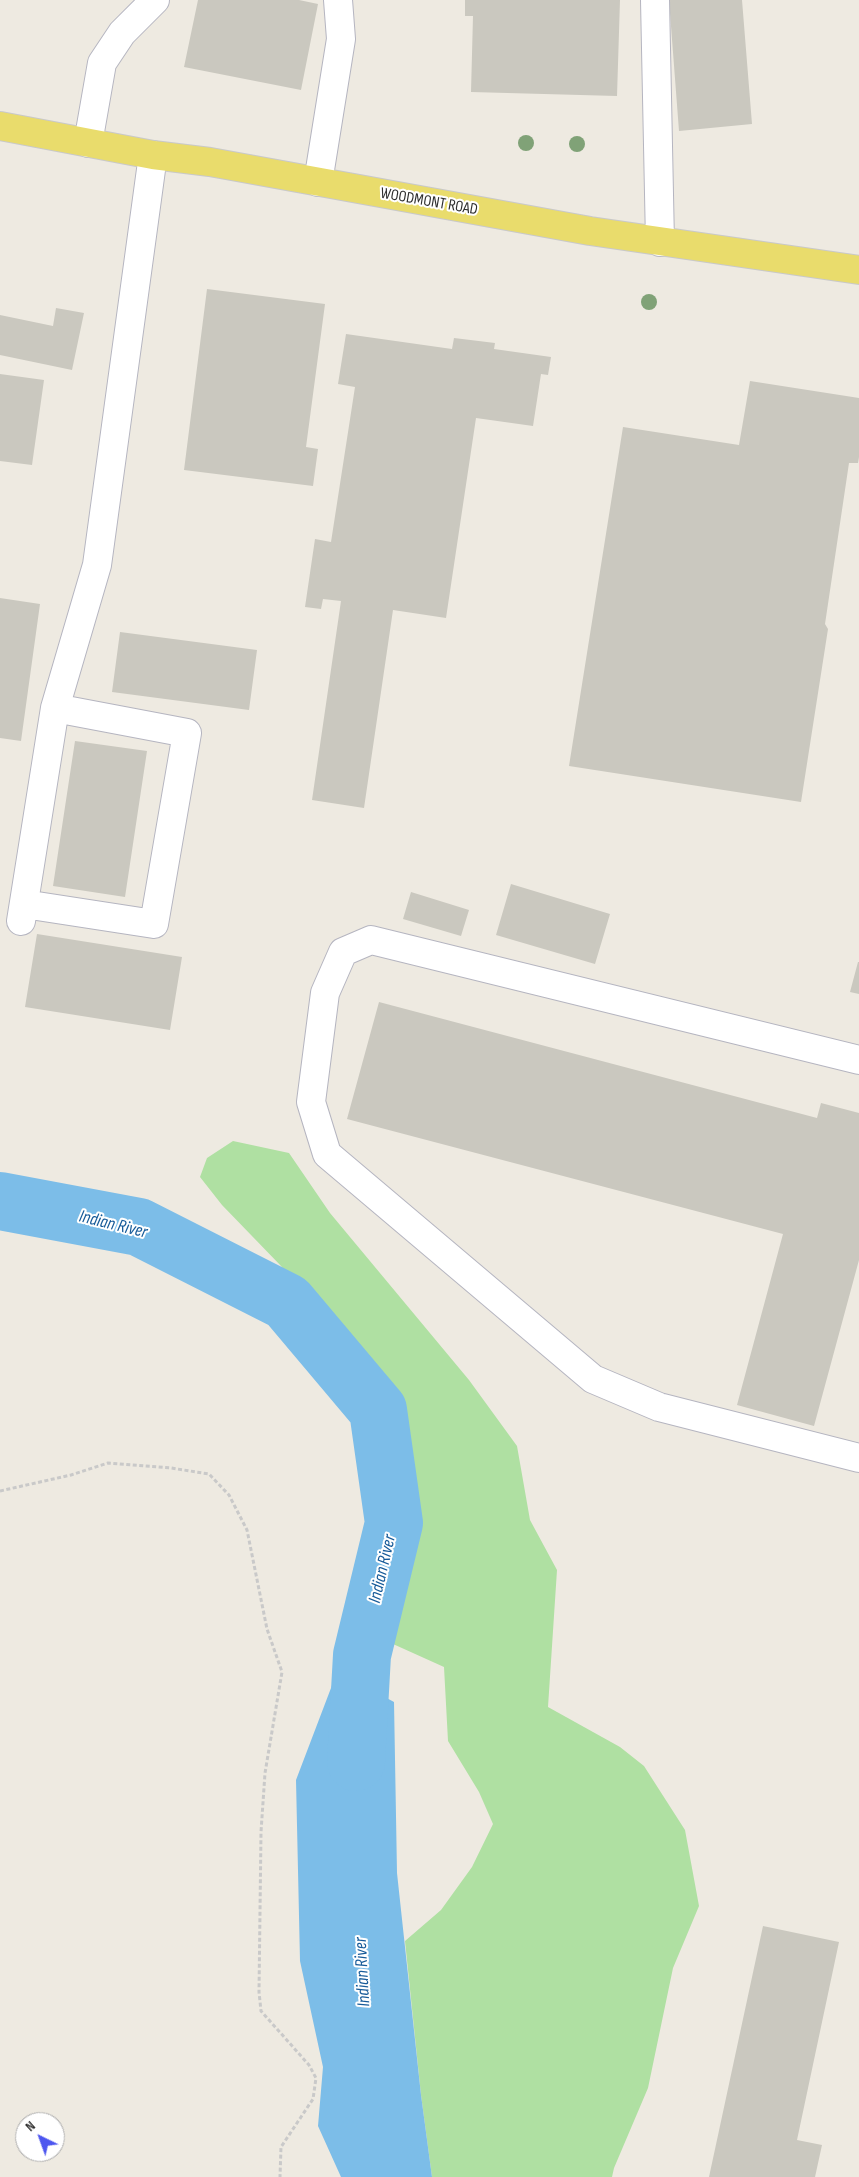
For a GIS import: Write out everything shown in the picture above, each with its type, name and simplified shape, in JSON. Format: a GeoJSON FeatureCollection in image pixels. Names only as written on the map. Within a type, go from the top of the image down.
{"type":"FeatureCollection","features":[{"type":"Feature","properties":{"kind":"main road","name":"WOODMONT ROAD"},"geometry":{"type":"LineString","coordinates":[[0,126],[153,155],[210,162],[590,231],[859,270]]}},
{"type":"Feature","properties":{"kind":"lane"},"geometry":{"type":"LineString","coordinates":[[88,143],[102,63],[122,33],[155,0]]}},
{"type":"Feature","properties":{"kind":"lane"},"geometry":{"type":"LineString","coordinates":[[318,182],[342,40],[338,0]]}},
{"type":"Feature","properties":{"kind":"lane"},"geometry":{"type":"LineString","coordinates":[[655,0],[660,242]]}},
{"type":"Feature","properties":{"kind":"lane"},"geometry":{"type":"LineString","coordinates":[[55,708],[187,734],[154,924],[23,912],[55,708],[97,565],[153,155]]}},
{"type":"Feature","properties":{"kind":"lane"},"geometry":{"type":"LineString","coordinates":[[859,1060],[371,940],[343,952],[325,993],[311,1102],[327,1154],[593,1379],[659,1407],[859,1458]]}},
{"type":"Feature","properties":{"kind":"path"},"geometry":{"type":"LineString","coordinates":[[0,1491],[71,1475],[108,1463],[209,1474],[229,1495],[247,1530],[267,1629],[282,1672],[265,1773],[261,1832],[260,2011],[309,2065],[316,2078],[313,2099],[281,2147],[280,2177]]}},
{"type":"Feature","properties":{"kind":"green space"},"geometry":{"type":"Polygon","coordinates":[[[233,1141],[289,1153],[330,1213],[469,1380],[517,1446],[530,1520],[557,1570],[548,1707],[620,1747],[644,1766],[685,1830],[699,1906],[673,1968],[648,2088],[614,2168],[612,2177],[432,2177],[421,2095],[405,1941],[441,1910],[472,1867],[493,1824],[479,1792],[448,1741],[444,1667],[393,1644],[359,1614],[367,1537],[379,1506],[394,1429],[373,1387],[281,1266],[222,1205],[200,1177],[207,1158],[233,1141]]]}},
{"type":"Feature","properties":{"kind":"water"},"geometry":{"type":"Polygon","coordinates":[[[339,1667],[359,1683],[394,1702],[397,1873],[421,2095],[432,2177],[341,2177],[318,2126],[323,2067],[300,1961],[296,1780],[339,1667]]]}},
{"type":"Feature","properties":{"kind":"building"},"geometry":{"type":"Polygon","coordinates":[[[198,0],[299,0],[318,4],[301,90],[184,67],[198,0]]]}},
{"type":"Feature","properties":{"kind":"building"},"geometry":{"type":"Polygon","coordinates":[[[465,0],[620,0],[617,96],[471,92],[473,16],[465,16],[465,0]]]}},
{"type":"Feature","properties":{"kind":"building"},"geometry":{"type":"Polygon","coordinates":[[[669,0],[742,0],[752,124],[679,131],[669,0]]]}},
{"type":"Feature","properties":{"kind":"building"},"geometry":{"type":"Polygon","coordinates":[[[207,289],[325,304],[306,447],[318,449],[313,486],[184,470],[207,289]]]}},
{"type":"Feature","properties":{"kind":"building"},"geometry":{"type":"Polygon","coordinates":[[[56,308],[84,313],[72,370],[0,355],[0,315],[53,326],[56,308]]]}},
{"type":"Feature","properties":{"kind":"building"},"geometry":{"type":"Polygon","coordinates":[[[346,334],[452,349],[454,338],[495,343],[494,349],[551,357],[548,375],[541,374],[533,426],[476,418],[446,618],[393,610],[364,808],[312,800],[341,601],[323,599],[321,609],[305,607],[315,539],[331,542],[355,387],[338,384],[346,334]]]}},
{"type":"Feature","properties":{"kind":"building"},"geometry":{"type":"Polygon","coordinates":[[[0,374],[44,380],[32,465],[0,461],[0,374]]]}},
{"type":"Feature","properties":{"kind":"building"},"geometry":{"type":"Polygon","coordinates":[[[750,381],[859,398],[859,457],[858,463],[849,463],[825,624],[828,629],[801,802],[569,766],[623,427],[739,445],[750,381]]]}},
{"type":"Feature","properties":{"kind":"building"},"geometry":{"type":"Polygon","coordinates":[[[0,598],[40,604],[21,741],[0,738],[0,598]]]}},
{"type":"Feature","properties":{"kind":"building"},"geometry":{"type":"Polygon","coordinates":[[[120,632],[257,650],[249,710],[112,692],[120,632]]]}},
{"type":"Feature","properties":{"kind":"building"},"geometry":{"type":"Polygon","coordinates":[[[75,741],[147,751],[125,897],[53,886],[75,741]]]}},
{"type":"Feature","properties":{"kind":"building"},"geometry":{"type":"Polygon","coordinates":[[[511,884],[610,914],[595,964],[496,935],[511,884]]]}},
{"type":"Feature","properties":{"kind":"building"},"geometry":{"type":"Polygon","coordinates":[[[411,892],[469,910],[461,936],[403,919],[411,892]]]}},
{"type":"Feature","properties":{"kind":"building"},"geometry":{"type":"Polygon","coordinates":[[[37,934],[182,957],[170,1030],[25,1007],[37,934]]]}},
{"type":"Feature","properties":{"kind":"building"},"geometry":{"type":"Polygon","coordinates":[[[859,962],[859,994],[850,992],[859,962]]]}},
{"type":"Feature","properties":{"kind":"building"},"geometry":{"type":"Polygon","coordinates":[[[379,1002],[817,1118],[821,1103],[859,1113],[859,1260],[814,1426],[737,1405],[783,1234],[347,1119],[379,1002]]]}},
{"type":"Feature","properties":{"kind":"building"},"geometry":{"type":"Polygon","coordinates":[[[763,1926],[839,1942],[797,2140],[822,2145],[815,2177],[709,2177],[763,1926]]]}},
{"type":"Feature","properties":{"kind":"waterway","name":"Indian River"},"geometry":{"type":"LineString","coordinates":[[0,1201],[139,1227],[287,1302],[378,1410],[394,1523],[362,1655],[356,1762]]}}]}
